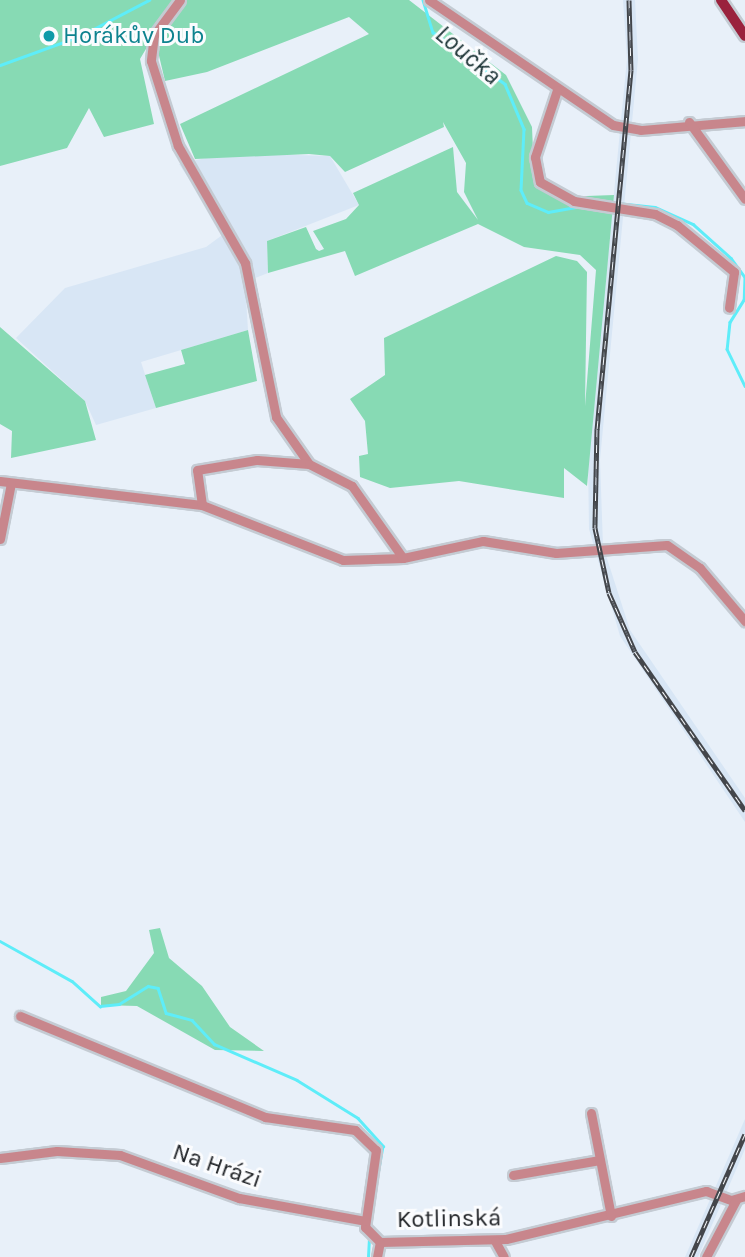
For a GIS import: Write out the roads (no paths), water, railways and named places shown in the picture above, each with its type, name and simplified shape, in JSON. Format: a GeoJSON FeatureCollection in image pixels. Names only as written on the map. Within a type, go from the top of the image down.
{"type":"FeatureCollection","features":[{"type":"Feature","properties":{"kind":"main road"},"geometry":{"type":"LineString","coordinates":[[721,0],[745,36]]}},
{"type":"Feature","properties":{"kind":"street"},"geometry":{"type":"LineString","coordinates":[[180,0],[154,35],[152,61],[178,146],[245,263],[276,417],[309,464]]}},
{"type":"Feature","properties":{"kind":"street"},"geometry":{"type":"LineString","coordinates":[[429,0],[557,90],[622,128],[689,122],[745,121]]}},
{"type":"Feature","properties":{"kind":"street"},"geometry":{"type":"LineString","coordinates":[[557,90],[535,157],[540,182],[574,201],[655,214],[677,225],[734,272],[729,309]]}},
{"type":"Feature","properties":{"kind":"street"},"geometry":{"type":"LineString","coordinates":[[689,122],[745,199]]}},
{"type":"Feature","properties":{"kind":"street"},"geometry":{"type":"LineString","coordinates":[[202,505],[197,470],[247,461],[309,464],[352,486],[403,558]]}},
{"type":"Feature","properties":{"kind":"street"},"geometry":{"type":"LineString","coordinates":[[0,481],[202,505],[344,559],[403,558],[483,541],[556,553],[667,545],[701,568],[745,621]]}},
{"type":"Feature","properties":{"kind":"street"},"geometry":{"type":"LineString","coordinates":[[0,539],[11,483]]}},
{"type":"Feature","properties":{"kind":"street","name":"Kotlinská"},"geometry":{"type":"LineString","coordinates":[[20,1016],[265,1117],[355,1130],[376,1150],[365,1221],[369,1234],[380,1242],[495,1241],[611,1216],[706,1191],[740,1198]]}},
{"type":"Feature","properties":{"kind":"street"},"geometry":{"type":"LineString","coordinates":[[591,1113],[611,1216]]}},
{"type":"Feature","properties":{"kind":"street","name":"Na Hrázi"},"geometry":{"type":"LineString","coordinates":[[0,1158],[57,1151],[120,1155],[239,1198],[365,1221]]}},
{"type":"Feature","properties":{"kind":"street"},"geometry":{"type":"LineString","coordinates":[[513,1175],[600,1160]]}},
{"type":"Feature","properties":{"kind":"street"},"geometry":{"type":"LineString","coordinates":[[706,1257],[740,1198]]}},
{"type":"Feature","properties":{"kind":"street"},"geometry":{"type":"LineString","coordinates":[[495,1241],[504,1257]]}},
{"type":"Feature","properties":{"kind":"street"},"geometry":{"type":"LineString","coordinates":[[377,1257],[380,1242]]}},
{"type":"Feature","properties":{"kind":"waterway"},"geometry":{"type":"LineString","coordinates":[[0,65],[80,36],[149,0]]}},
{"type":"Feature","properties":{"kind":"waterway","name":"Loučka"},"geometry":{"type":"LineString","coordinates":[[423,0],[433,32],[505,84],[524,129],[521,190],[527,203],[548,212],[582,206]]}},
{"type":"Feature","properties":{"kind":"waterway","name":"Loučka"},"geometry":{"type":"LineString","coordinates":[[598,201],[655,207],[693,224],[731,258],[745,277],[744,300],[730,322],[727,349],[745,386]]}},
{"type":"Feature","properties":{"kind":"waterway"},"geometry":{"type":"LineString","coordinates":[[0,941],[72,981],[100,1006],[119,1004],[148,986],[158,988],[166,1013],[192,1020],[214,1044],[297,1080],[358,1118],[383,1146],[378,1175]]}},
{"type":"Feature","properties":{"kind":"waterway"},"geometry":{"type":"LineString","coordinates":[[368,1257],[369,1236]]}},
{"type":"Feature","properties":{"kind":"railway"},"geometry":{"type":"LineString","coordinates":[[629,0],[631,70],[597,429],[595,528],[609,593],[635,652],[745,810]]}},
{"type":"Feature","properties":{"kind":"railway"},"geometry":{"type":"LineString","coordinates":[[691,1257],[745,1134]]}},
{"type":"Feature","properties":{"kind":"place","name":"Horákův Dub"},"geometry":{"type":"Point","coordinates":[49,36]}}]}
